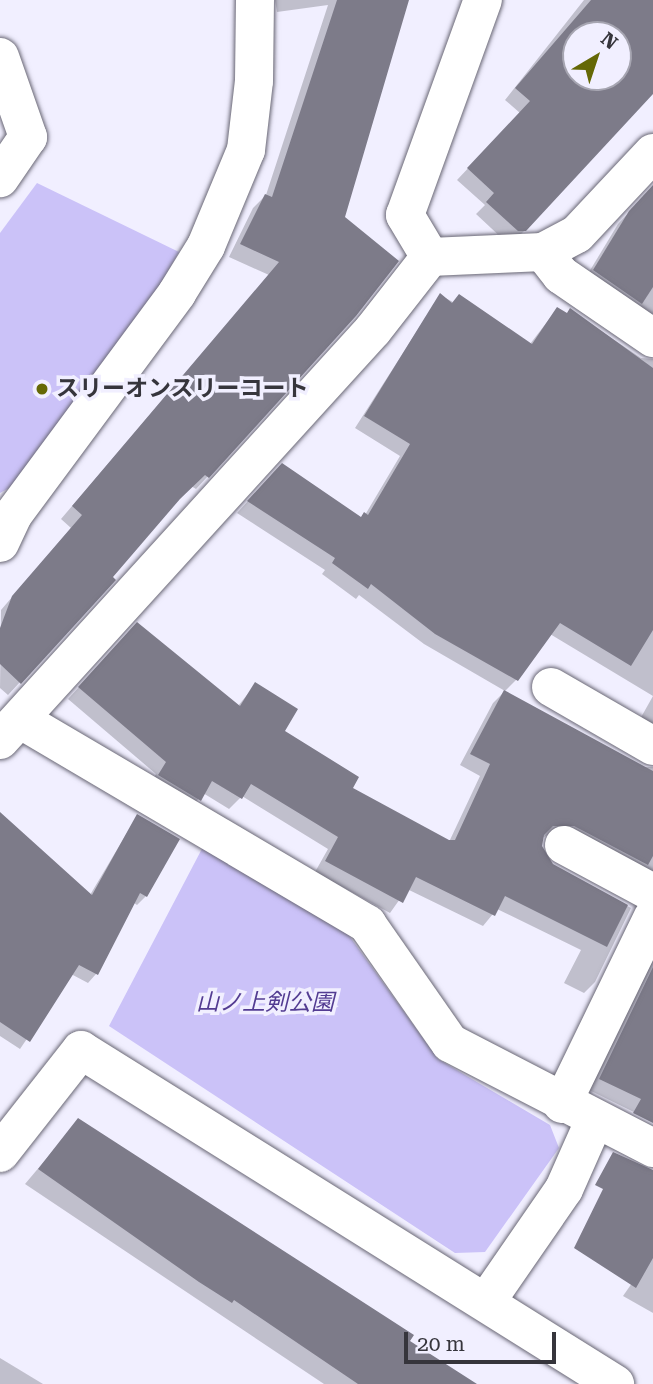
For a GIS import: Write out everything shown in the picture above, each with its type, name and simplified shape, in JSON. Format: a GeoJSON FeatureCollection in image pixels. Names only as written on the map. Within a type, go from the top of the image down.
{"type":"FeatureCollection","features":[{"type":"Feature","properties":{"kind":"street"},"geometry":{"type":"LineString","coordinates":[[0,543],[13,515],[177,293],[206,246],[246,150],[254,81],[255,0]]}},
{"type":"Feature","properties":{"kind":"street"},"geometry":{"type":"LineString","coordinates":[[430,257],[405,215],[483,0]]}},
{"type":"Feature","properties":{"kind":"street"},"geometry":{"type":"LineString","coordinates":[[0,57],[27,137],[0,178]]}},
{"type":"Feature","properties":{"kind":"street"},"geometry":{"type":"LineString","coordinates":[[653,153],[577,234],[543,252],[430,257],[373,330],[10,730],[368,924],[450,1043],[653,1148]]}},
{"type":"Feature","properties":{"kind":"street"},"geometry":{"type":"LineString","coordinates":[[543,252],[561,275],[653,338]]}},
{"type":"Feature","properties":{"kind":"street"},"geometry":{"type":"LineString","coordinates":[[551,687],[653,746]]}},
{"type":"Feature","properties":{"kind":"street"},"geometry":{"type":"LineString","coordinates":[[564,845],[653,892]]}},
{"type":"Feature","properties":{"kind":"street"},"geometry":{"type":"LineString","coordinates":[[486,1302],[564,1189],[579,1112],[653,917]]}},
{"type":"Feature","properties":{"kind":"street"},"geometry":{"type":"LineString","coordinates":[[0,1153],[81,1050],[615,1384]]}},
{"type":"Feature","properties":{"kind":"green space","name":"スリーオンスリーコート"},"geometry":{"type":"Polygon","coordinates":[[[37,183],[179,252],[157,290],[11,487],[0,493],[0,233],[37,183]]]}},
{"type":"Feature","properties":{"kind":"green space","name":"山ノ上剣公園"},"geometry":{"type":"Polygon","coordinates":[[[205,843],[345,930],[438,1059],[550,1125],[559,1148],[485,1252],[455,1253],[109,1026],[205,843]]]}},
{"type":"Feature","properties":{"kind":"building"},"geometry":{"type":"Polygon","coordinates":[[[337,0],[409,0],[345,217],[399,261],[356,316],[209,478],[205,475],[180,499],[113,577],[116,580],[21,684],[0,664],[0,628],[12,596],[82,515],[72,506],[279,262],[240,244],[265,194],[272,197],[337,0]]]}},
{"type":"Feature","properties":{"kind":"building"},"geometry":{"type":"Polygon","coordinates":[[[591,0],[653,0],[653,94],[526,231],[518,231],[486,202],[494,193],[467,168],[530,101],[515,88],[562,34],[562,91],[632,91],[632,21],[573,21],[591,0]]]}},
{"type":"Feature","properties":{"kind":"building"},"geometry":{"type":"Polygon","coordinates":[[[653,185],[653,287],[642,304],[593,270],[629,211],[653,185]]]}},
{"type":"Feature","properties":{"kind":"building"},"geometry":{"type":"Polygon","coordinates":[[[440,293],[452,303],[459,294],[532,344],[557,307],[567,313],[570,308],[653,368],[653,630],[631,666],[560,623],[518,681],[435,634],[371,584],[368,589],[332,563],[335,558],[247,501],[282,463],[361,517],[364,512],[368,515],[410,444],[364,416],[440,293]]]}},
{"type":"Feature","properties":{"kind":"building"},"geometry":{"type":"Polygon","coordinates":[[[137,622],[240,706],[255,682],[298,709],[285,731],[359,777],[353,788],[449,840],[455,840],[490,764],[470,754],[504,690],[653,771],[653,856],[648,865],[574,826],[553,826],[544,835],[542,846],[553,864],[628,905],[607,947],[505,896],[495,916],[416,877],[403,903],[325,861],[338,837],[251,784],[242,799],[212,781],[201,801],[158,775],[166,762],[78,687],[137,622]]]}},
{"type":"Feature","properties":{"kind":"building"},"geometry":{"type":"Polygon","coordinates":[[[0,812],[92,895],[137,814],[180,839],[147,897],[140,893],[98,975],[79,965],[30,1042],[0,1022],[0,812]]]}},
{"type":"Feature","properties":{"kind":"building"},"geometry":{"type":"Polygon","coordinates":[[[653,967],[653,1123],[633,1113],[641,1099],[599,1079],[653,967]]]}},
{"type":"Feature","properties":{"kind":"building"},"geometry":{"type":"Polygon","coordinates":[[[78,1118],[414,1335],[410,1341],[477,1384],[358,1384],[234,1300],[232,1303],[199,1282],[38,1169],[78,1118]]]}},
{"type":"Feature","properties":{"kind":"building"},"geometry":{"type":"Polygon","coordinates":[[[613,1152],[653,1170],[653,1258],[636,1288],[574,1248],[603,1189],[595,1185],[613,1152]]]}},
{"type":"Feature","properties":{"kind":"place","name":"スリーオンスリーコート"},"geometry":{"type":"Point","coordinates":[42,389]}}]}
